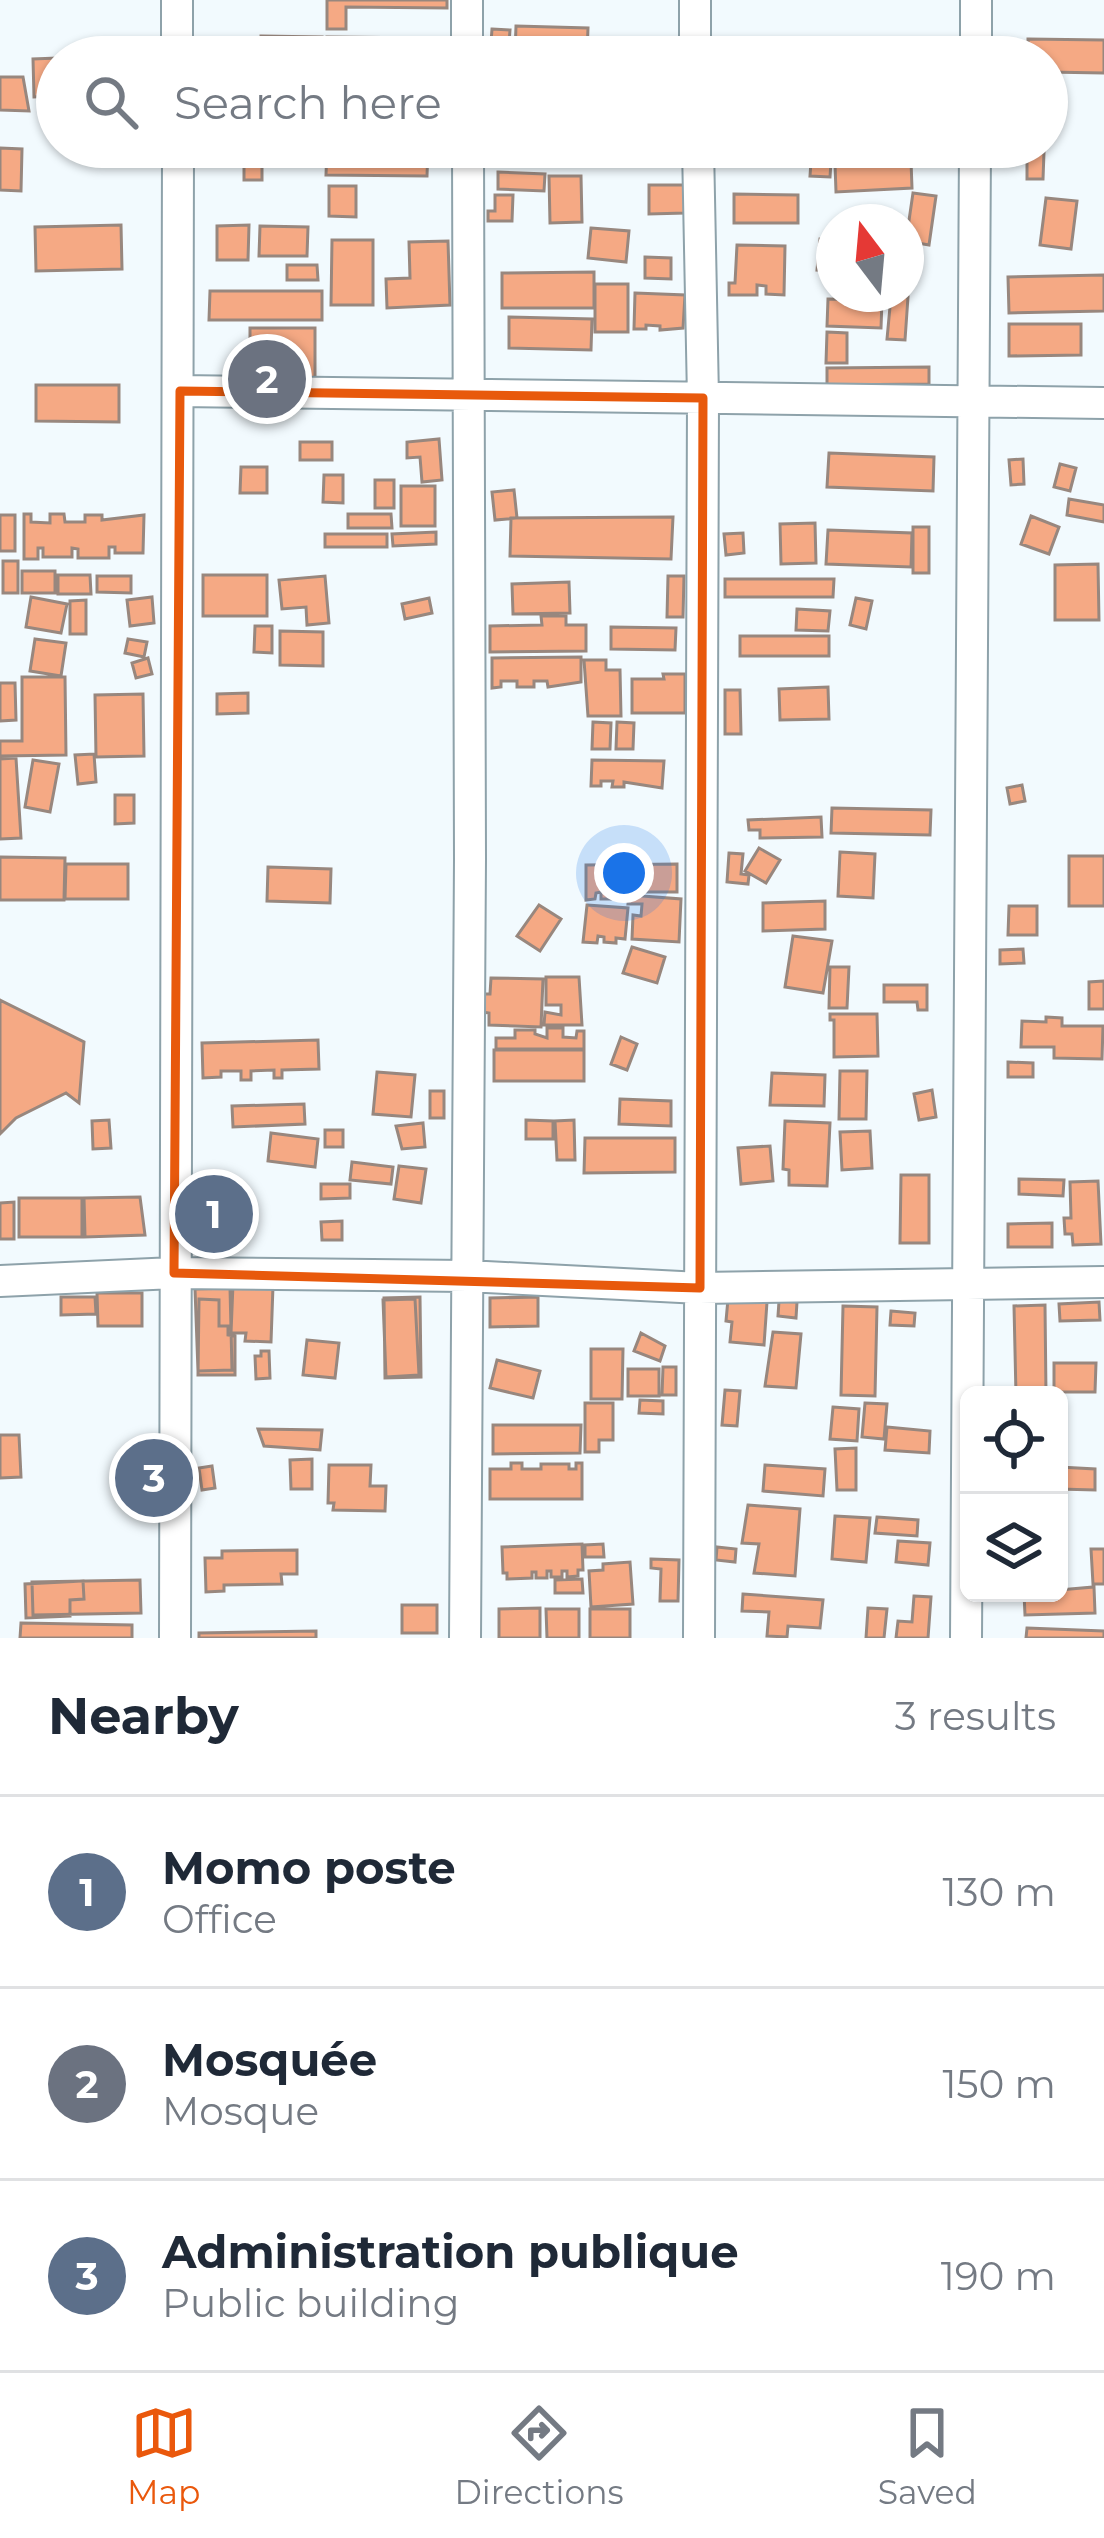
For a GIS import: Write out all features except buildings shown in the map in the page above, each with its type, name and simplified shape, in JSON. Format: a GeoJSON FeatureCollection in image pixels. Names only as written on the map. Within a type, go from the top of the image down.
{"type":"FeatureCollection","features":[{"type":"Feature","properties":{"kind":"street"},"geometry":{"type":"LineString","coordinates":[[177,0],[177,36]]}},
{"type":"Feature","properties":{"kind":"street"},"geometry":{"type":"LineString","coordinates":[[467,0],[467,36]]}},
{"type":"Feature","properties":{"kind":"street"},"geometry":{"type":"LineString","coordinates":[[695,0],[695,36]]}},
{"type":"Feature","properties":{"kind":"street"},"geometry":{"type":"LineString","coordinates":[[976,0],[976,36]]}},
{"type":"Feature","properties":{"kind":"street"},"geometry":{"type":"LineString","coordinates":[[175,1638],[178,168]]}},
{"type":"Feature","properties":{"kind":"street"},"geometry":{"type":"LineString","coordinates":[[465,1638],[468,168]]}},
{"type":"Feature","properties":{"kind":"street"},"geometry":{"type":"LineString","coordinates":[[698,168],[703,398],[699,1638]]}},
{"type":"Feature","properties":{"kind":"street"},"geometry":{"type":"LineString","coordinates":[[966,1638],[975,168]]}},
{"type":"Feature","properties":{"kind":"street"},"geometry":{"type":"LineString","coordinates":[[180,391],[1104,403]]}},
{"type":"Feature","properties":{"kind":"street"},"geometry":{"type":"LineString","coordinates":[[0,1281],[174,1274],[467,1276],[700,1288],[1104,1282]]}},
{"type":"Feature","properties":{"kind":"highlighted area"},"geometry":{"type":"Polygon","coordinates":[[[180,391],[703,398],[700,1288],[174,1273],[180,391]]]}},
{"type":"Feature","properties":{"kind":"place","name":"Mosquée"},"geometry":{"type":"Point","coordinates":[267,379]}},
{"type":"Feature","properties":{"kind":"place","name":"Momo poste"},"geometry":{"type":"Point","coordinates":[214,1214]}},
{"type":"Feature","properties":{"kind":"place","name":"Administration publique"},"geometry":{"type":"Point","coordinates":[154,1478]}}]}
